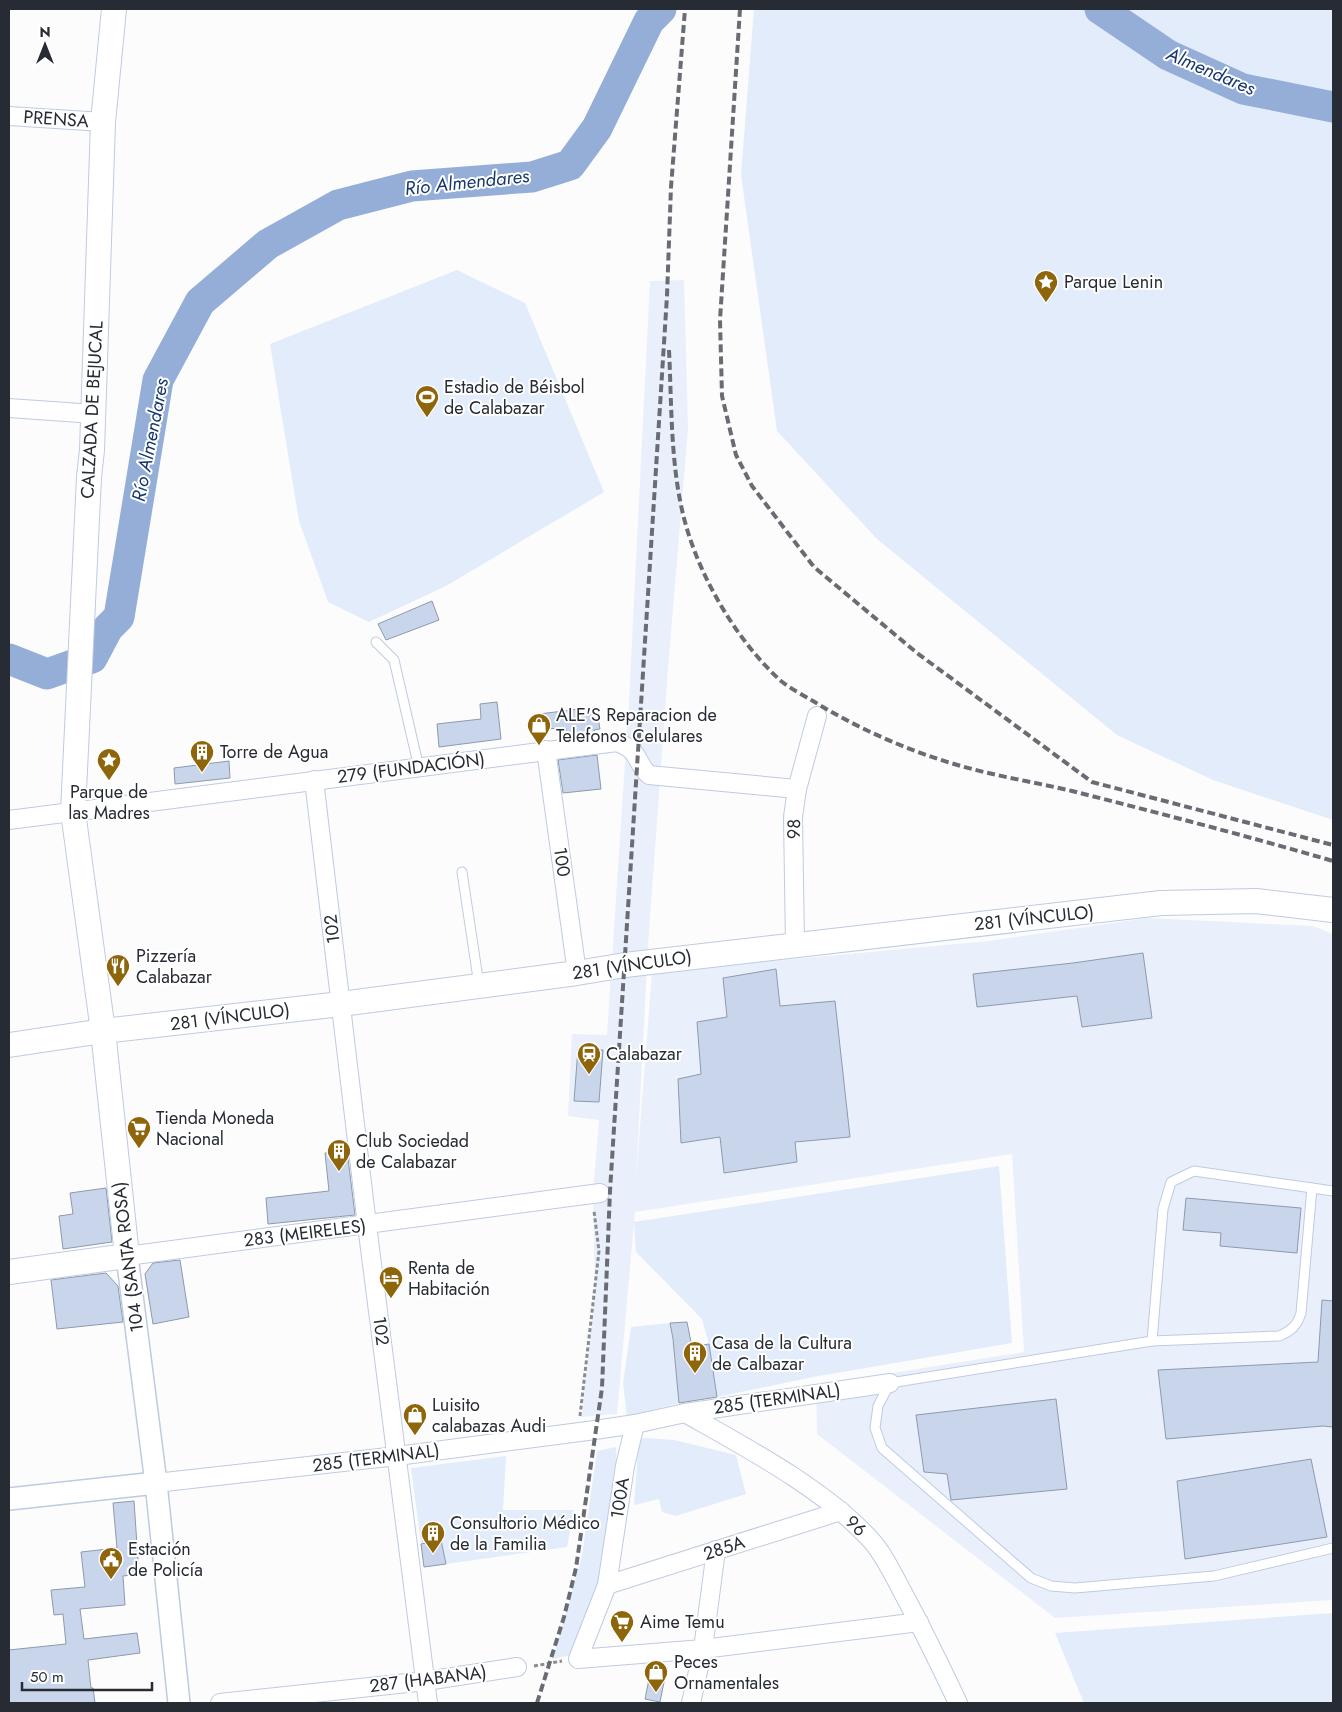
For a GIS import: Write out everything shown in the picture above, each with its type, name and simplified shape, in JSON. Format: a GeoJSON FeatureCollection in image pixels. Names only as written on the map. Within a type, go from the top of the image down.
{"type":"FeatureCollection","features":[{"type":"Feature","properties":{"kind":"main road","name":"CALZADA DE BEJUCAL"},"geometry":{"type":"LineString","coordinates":[[73,812],[94,414],[103,122],[114,9]]}},
{"type":"Feature","properties":{"kind":"main road","name":"104 (SANTA ROSA)"},"geometry":{"type":"LineString","coordinates":[[73,812],[103,1032],[127,1256]]}},
{"type":"Feature","properties":{"kind":"main road","name":"281 (VÍNCULO)"},"geometry":{"type":"LineString","coordinates":[[9,1045],[341,1004],[577,973],[624,965],[1161,903],[1256,901],[1333,910]]}},
{"type":"Feature","properties":{"kind":"main road","name":"283 (MEIRELES)"},"geometry":{"type":"LineString","coordinates":[[9,1272],[127,1256]]}},
{"type":"Feature","properties":{"kind":"street","name":"PRENSA"},"geometry":{"type":"LineString","coordinates":[[9,116],[103,122]]}},
{"type":"Feature","properties":{"kind":"street"},"geometry":{"type":"LineString","coordinates":[[9,408],[94,414]]}},
{"type":"Feature","properties":{"kind":"street","name":"98"},"geometry":{"type":"LineString","coordinates":[[795,945],[793,817],[797,789],[817,716]]}},
{"type":"Feature","properties":{"kind":"street","name":"279 (FUNDACIÓN)"},"geometry":{"type":"LineString","coordinates":[[9,820],[617,742],[631,749],[637,756],[644,771],[649,775],[797,789]]}},
{"type":"Feature","properties":{"kind":"street","name":"100"},"geometry":{"type":"LineString","coordinates":[[546,750],[577,973]]}},
{"type":"Feature","properties":{"kind":"street","name":"102"},"geometry":{"type":"LineString","coordinates":[[314,780],[367,1225],[428,1703]]}},
{"type":"Feature","properties":{"kind":"street","name":"283 (MEIRELES)"},"geometry":{"type":"LineString","coordinates":[[127,1256],[596,1193]]}},
{"type":"Feature","properties":{"kind":"street","name":"104 (SANTA ROSA)"},"geometry":{"type":"LineString","coordinates":[[127,1256],[156,1483],[179,1703]]}},
{"type":"Feature","properties":{"kind":"street","name":"285 (TERMINAL)"},"geometry":{"type":"LineString","coordinates":[[9,1499],[397,1456],[635,1424],[685,1413],[890,1383]]}},
{"type":"Feature","properties":{"kind":"street","name":"96"},"geometry":{"type":"LineString","coordinates":[[685,1413],[744,1446],[793,1477],[841,1511],[871,1540],[894,1576],[919,1622],[958,1703]]}},
{"type":"Feature","properties":{"kind":"street","name":"100A"},"geometry":{"type":"LineString","coordinates":[[578,1659],[607,1585],[625,1466],[635,1424]]}},
{"type":"Feature","properties":{"kind":"street","name":"285A"},"geometry":{"type":"LineString","coordinates":[[607,1585],[841,1511]]}},
{"type":"Feature","properties":{"kind":"street"},"geometry":{"type":"LineString","coordinates":[[691,1703],[703,1649],[716,1550]]}},
{"type":"Feature","properties":{"kind":"street"},"geometry":{"type":"LineString","coordinates":[[578,1659],[703,1649],[919,1622]]}},
{"type":"Feature","properties":{"kind":"street","name":"287 (HABANA)"},"geometry":{"type":"LineString","coordinates":[[220,1703],[426,1681],[517,1667]]}},
{"type":"Feature","properties":{"kind":"lane"},"geometry":{"type":"LineString","coordinates":[[376,642],[394,660],[419,768]]}},
{"type":"Feature","properties":{"kind":"lane"},"geometry":{"type":"LineString","coordinates":[[462,872],[479,985]]}},
{"type":"Feature","properties":{"kind":"lane"},"geometry":{"type":"LineString","coordinates":[[1152,1341],[1164,1209],[1171,1182],[1194,1171],[1333,1191]]}},
{"type":"Feature","properties":{"kind":"lane"},"geometry":{"type":"LineString","coordinates":[[1312,1188],[1301,1312],[1298,1323],[1290,1331],[1279,1336],[1152,1341],[890,1383],[878,1406],[874,1428],[882,1448],[1031,1578],[1051,1586],[1075,1588],[1214,1576],[1333,1548]]}},
{"type":"Feature","properties":{"kind":"path"},"geometry":{"type":"LineString","coordinates":[[579,1432],[599,1251],[596,1193]]}},
{"type":"Feature","properties":{"kind":"path"},"geometry":{"type":"LineString","coordinates":[[517,1667],[578,1659]]}},
{"type":"Feature","properties":{"kind":"shaded area","name":"Parque Lenin"},"geometry":{"type":"Polygon","coordinates":[[[754,9],[1333,9],[1333,820],[1213,780],[1117,735],[877,539],[777,431],[741,175],[754,9]]]}},
{"type":"Feature","properties":{"kind":"shaded area","name":"Estadio de Béisbol de Calabazar"},"geometry":{"type":"Polygon","coordinates":[[[457,270],[525,303],[604,492],[446,586],[369,622],[328,602],[299,521],[270,344],[457,270]]]}},
{"type":"Feature","properties":{"kind":"shaded area"},"geometry":{"type":"Polygon","coordinates":[[[684,280],[688,429],[648,946],[636,1178],[652,972],[989,941],[1147,918],[1313,926],[1333,934],[1333,1600],[1055,1618],[817,1434],[816,1385],[1024,1352],[1012,1154],[635,1212],[617,1414],[582,1417],[595,1294],[593,1193],[599,1120],[568,1116],[572,1034],[607,1035],[629,701],[650,281],[684,280]]]}},
{"type":"Feature","properties":{"kind":"shaded area"},"geometry":{"type":"Polygon","coordinates":[[[999,1166],[1012,1343],[813,1377],[717,1397],[709,1344],[702,1319],[636,1252],[634,1222],[999,1166]]]}},
{"type":"Feature","properties":{"kind":"shaded area"},"geometry":{"type":"Polygon","coordinates":[[[670,1323],[679,1403],[627,1417],[623,1383],[631,1327],[670,1323]]]}},
{"type":"Feature","properties":{"kind":"shaded area"},"geometry":{"type":"Polygon","coordinates":[[[636,1439],[674,1440],[736,1455],[746,1494],[676,1516],[662,1512],[659,1499],[634,1505],[637,1466],[636,1439]]]}},
{"type":"Feature","properties":{"kind":"shaded area"},"geometry":{"type":"Polygon","coordinates":[[[616,1447],[617,1477],[613,1510],[597,1587],[571,1655],[553,1659],[582,1556],[597,1451],[616,1447]]]}},
{"type":"Feature","properties":{"kind":"shaded area"},"geometry":{"type":"Polygon","coordinates":[[[506,1456],[503,1510],[574,1510],[567,1547],[446,1564],[441,1540],[421,1544],[411,1468],[506,1456]]]}},
{"type":"Feature","properties":{"kind":"shaded area"},"geometry":{"type":"Polygon","coordinates":[[[1333,1613],[1333,1703],[1084,1703],[1055,1633],[1333,1613]]]}},
{"type":"Feature","properties":{"kind":"building"},"geometry":{"type":"Polygon","coordinates":[[[432,601],[439,620],[386,640],[378,624],[432,601]]]}},
{"type":"Feature","properties":{"kind":"building"},"geometry":{"type":"Polygon","coordinates":[[[497,702],[501,739],[439,747],[437,724],[481,719],[480,704],[497,702]]]}},
{"type":"Feature","properties":{"kind":"building"},"geometry":{"type":"Polygon","coordinates":[[[596,707],[600,729],[594,730],[595,734],[567,738],[566,728],[539,729],[539,714],[596,707]]]}},
{"type":"Feature","properties":{"kind":"building"},"geometry":{"type":"Polygon","coordinates":[[[597,755],[601,789],[563,793],[558,760],[597,755]]]}},
{"type":"Feature","properties":{"kind":"building","name":"Torre de Agua"},"geometry":{"type":"Polygon","coordinates":[[[229,761],[230,778],[175,784],[174,768],[229,761]]]}},
{"type":"Feature","properties":{"kind":"building"},"geometry":{"type":"Polygon","coordinates":[[[1143,953],[1152,1018],[1082,1027],[1077,996],[977,1007],[973,974],[1143,953]]]}},
{"type":"Feature","properties":{"kind":"building"},"geometry":{"type":"Polygon","coordinates":[[[776,969],[780,1006],[835,1001],[850,1137],[795,1142],[797,1162],[724,1173],[720,1137],[681,1143],[678,1079],[701,1074],[697,1022],[727,1017],[723,978],[776,969]]]}},
{"type":"Feature","properties":{"kind":"building","name":"Calabazar"},"geometry":{"type":"Polygon","coordinates":[[[578,1049],[603,1050],[599,1102],[574,1101],[578,1049]]]}},
{"type":"Feature","properties":{"kind":"building","name":"Club Sociedad de Calabazar"},"geometry":{"type":"Polygon","coordinates":[[[347,1150],[355,1215],[268,1224],[266,1198],[329,1191],[325,1153],[347,1150]]]}},
{"type":"Feature","properties":{"kind":"building"},"geometry":{"type":"Polygon","coordinates":[[[106,1188],[112,1242],[63,1249],[59,1216],[73,1214],[70,1193],[106,1188]]]}},
{"type":"Feature","properties":{"kind":"building"},"geometry":{"type":"Polygon","coordinates":[[[1186,1198],[1301,1208],[1297,1253],[1220,1246],[1221,1233],[1183,1230],[1186,1198]]]}},
{"type":"Feature","properties":{"kind":"building"},"geometry":{"type":"Polygon","coordinates":[[[180,1260],[189,1317],[153,1324],[145,1274],[153,1263],[180,1260]]]}},
{"type":"Feature","properties":{"kind":"building"},"geometry":{"type":"Polygon","coordinates":[[[106,1273],[118,1286],[123,1322],[57,1329],[51,1280],[106,1273]]]}},
{"type":"Feature","properties":{"kind":"building"},"geometry":{"type":"Polygon","coordinates":[[[1322,1300],[1333,1301],[1333,1427],[1323,1426],[1166,1439],[1158,1370],[1318,1362],[1322,1300]]]}},
{"type":"Feature","properties":{"kind":"building","name":"Casa de la Cultura de Calbazar"},"geometry":{"type":"Polygon","coordinates":[[[687,1322],[692,1347],[709,1344],[717,1397],[679,1403],[670,1323],[687,1322]]]}},
{"type":"Feature","properties":{"kind":"building"},"geometry":{"type":"Polygon","coordinates":[[[1056,1399],[1067,1489],[951,1500],[947,1474],[924,1472],[916,1415],[1056,1399]]]}},
{"type":"Feature","properties":{"kind":"building"},"geometry":{"type":"Polygon","coordinates":[[[1311,1459],[1327,1537],[1185,1559],[1177,1481],[1311,1459]]]}},
{"type":"Feature","properties":{"kind":"building"},"geometry":{"type":"Polygon","coordinates":[[[134,1501],[139,1574],[123,1576],[125,1605],[80,1609],[84,1639],[137,1633],[140,1653],[88,1660],[91,1688],[93,1688],[95,1703],[9,1703],[9,1650],[66,1644],[63,1614],[54,1615],[51,1590],[85,1587],[81,1552],[117,1548],[113,1503],[134,1501]]]}},
{"type":"Feature","properties":{"kind":"building","name":"Consultorio Médico de la Familia"},"geometry":{"type":"Polygon","coordinates":[[[441,1540],[446,1564],[424,1567],[421,1544],[441,1540]]]}},
{"type":"Feature","properties":{"kind":"building"},"geometry":{"type":"Polygon","coordinates":[[[652,1664],[667,1667],[660,1702],[645,1699],[652,1664]]]}},
{"type":"Feature","properties":{"kind":"waterway","name":"Río Almendares"},"geometry":{"type":"LineString","coordinates":[[9,659],[47,674],[92,658],[108,628],[119,617],[158,380],[200,302],[268,244],[338,205],[412,186],[532,177],[570,165],[597,128],[649,21],[661,9]]}},
{"type":"Feature","properties":{"kind":"waterway","name":"Almendares"},"geometry":{"type":"LineString","coordinates":[[1100,9],[1168,55],[1243,89],[1333,107]]}},
{"type":"Feature","properties":{"kind":"railway"},"geometry":{"type":"LineString","coordinates":[[537,1703],[564,1617],[576,1568],[602,1388],[610,1191],[667,296],[671,187],[685,9]]}},
{"type":"Feature","properties":{"kind":"railway"},"geometry":{"type":"LineString","coordinates":[[740,9],[720,320],[722,396],[736,455],[752,486],[814,567],[917,653],[1092,782],[1333,845]]}},
{"type":"Feature","properties":{"kind":"railway"},"geometry":{"type":"LineString","coordinates":[[669,350],[677,485],[687,529],[703,570],[724,611],[751,649],[781,681],[853,724],[918,752],[984,772],[1072,791],[1333,861]]}},
{"type":"Feature","properties":{"kind":"place","name":"Parque Lenin"},"geometry":{"type":"Point","coordinates":[1046,303]}},
{"type":"Feature","properties":{"kind":"place","name":"Estadio de Béisbol de Calabazar"},"geometry":{"type":"Point","coordinates":[427,418]}},
{"type":"Feature","properties":{"kind":"place","name":"ALE'S Reparacion de Telefonos Celulares"},"geometry":{"type":"Point","coordinates":[539,746]}},
{"type":"Feature","properties":{"kind":"place","name":"Torre de Agua"},"geometry":{"type":"Point","coordinates":[202,773]}},
{"type":"Feature","properties":{"kind":"place","name":"Parque de las Madres"},"geometry":{"type":"Point","coordinates":[109,781]}},
{"type":"Feature","properties":{"kind":"place","name":"Pizzería Calabazar"},"geometry":{"type":"Point","coordinates":[118,987]}},
{"type":"Feature","properties":{"kind":"place","name":"Calabazar"},"geometry":{"type":"Point","coordinates":[589,1075]}},
{"type":"Feature","properties":{"kind":"place","name":"Tienda Moneda Nacional"},"geometry":{"type":"Point","coordinates":[139,1149]}},
{"type":"Feature","properties":{"kind":"place","name":"Club Sociedad de Calabazar"},"geometry":{"type":"Point","coordinates":[339,1172]}},
{"type":"Feature","properties":{"kind":"place","name":"Renta de Habitación"},"geometry":{"type":"Point","coordinates":[391,1299]}},
{"type":"Feature","properties":{"kind":"place","name":"Casa de la Cultura de Calbazar"},"geometry":{"type":"Point","coordinates":[695,1374]}},
{"type":"Feature","properties":{"kind":"place","name":"Luisito calabazas Audi"},"geometry":{"type":"Point","coordinates":[415,1436]}},
{"type":"Feature","properties":{"kind":"place","name":"Consultorio Médico de la Familia"},"geometry":{"type":"Point","coordinates":[433,1554]}},
{"type":"Feature","properties":{"kind":"place","name":"Estación de Policía"},"geometry":{"type":"Point","coordinates":[111,1580]}},
{"type":"Feature","properties":{"kind":"place","name":"Aime Temu"},"geometry":{"type":"Point","coordinates":[622,1643]}},
{"type":"Feature","properties":{"kind":"place","name":"Peces Ornamentales"},"geometry":{"type":"Point","coordinates":[656,1693]}}]}
